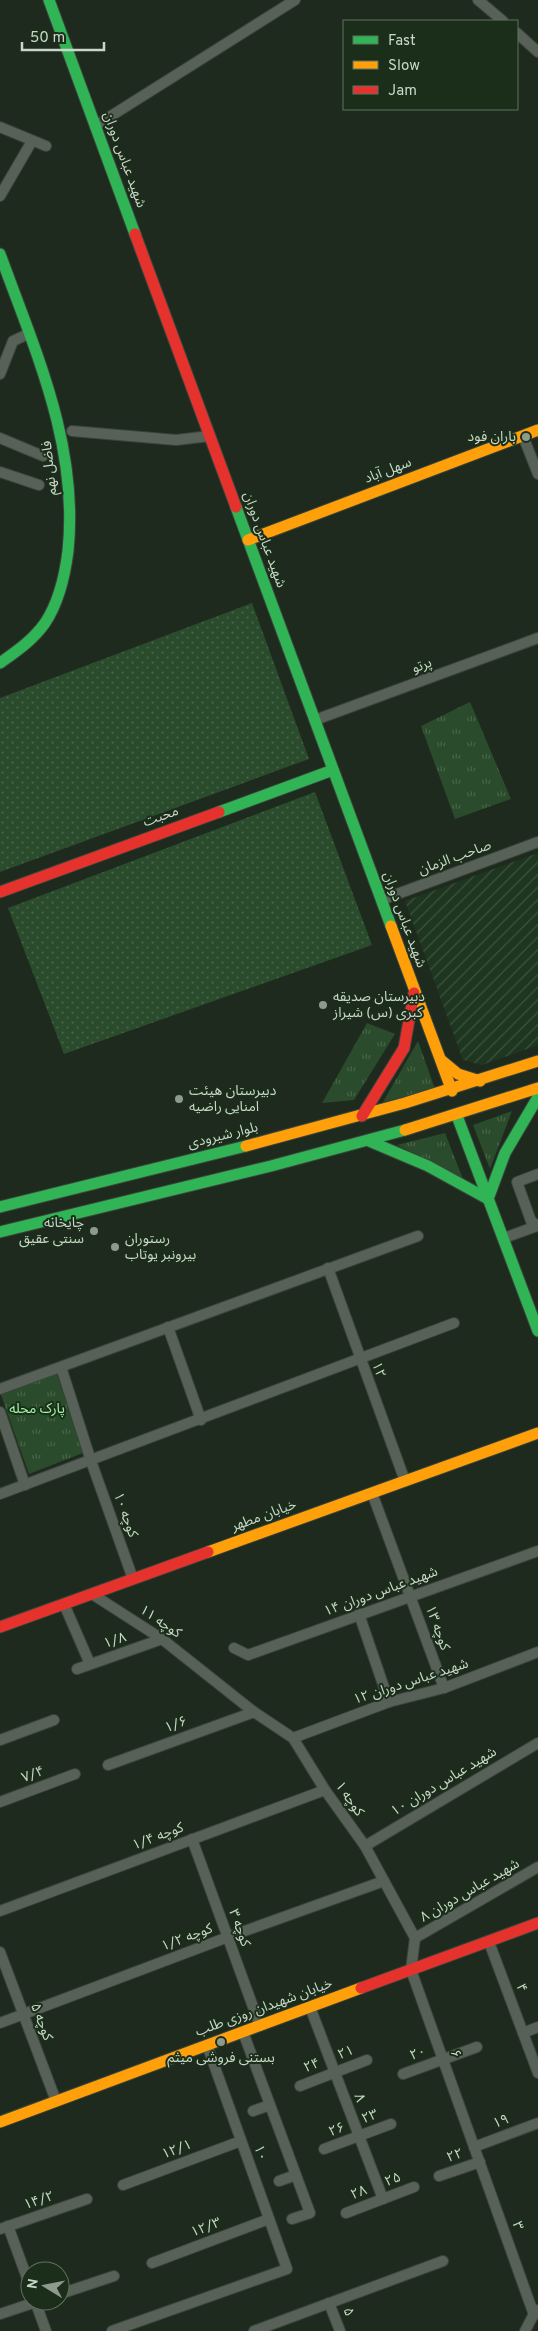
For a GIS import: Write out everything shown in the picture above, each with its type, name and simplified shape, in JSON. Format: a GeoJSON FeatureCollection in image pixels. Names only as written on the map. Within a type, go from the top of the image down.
{"type":"FeatureCollection","features":[{"type":"Feature","properties":{"kind":"main road","name":"شهید عباس دوران"},"geometry":{"type":"LineString","coordinates":[[49,0],[452,1091]]}},
{"type":"Feature","properties":{"kind":"main road","name":"فاضل نهم"},"geometry":{"type":"LineString","coordinates":[[0,254],[4,276],[28,334],[52,401],[62,437],[68,484],[69,537],[62,585],[50,617],[31,641],[0,663]]}},
{"type":"Feature","properties":{"kind":"main road","name":"سهل آباد"},"geometry":{"type":"LineString","coordinates":[[248,540],[538,430]]}},
{"type":"Feature","properties":{"kind":"main road","name":"محبت"},"geometry":{"type":"LineString","coordinates":[[0,892],[333,770]]}},
{"type":"Feature","properties":{"kind":"main road"},"geometry":{"type":"LineString","coordinates":[[362,1116],[386,1080],[404,1048],[414,992]]}},
{"type":"Feature","properties":{"kind":"main road"},"geometry":{"type":"LineString","coordinates":[[440,1059],[458,1074],[480,1081]]}},
{"type":"Feature","properties":{"kind":"main road","name":"بلوار شیرودی"},"geometry":{"type":"LineString","coordinates":[[0,1207],[362,1116],[452,1091],[538,1061]]}},
{"type":"Feature","properties":{"kind":"main road"},"geometry":{"type":"LineString","coordinates":[[0,1232],[369,1141],[458,1116],[538,1088]]}},
{"type":"Feature","properties":{"kind":"main road"},"geometry":{"type":"LineString","coordinates":[[488,1200],[505,1153],[538,1097]]}},
{"type":"Feature","properties":{"kind":"main road"},"geometry":{"type":"LineString","coordinates":[[458,1116],[538,1331]]}},
{"type":"Feature","properties":{"kind":"main road"},"geometry":{"type":"LineString","coordinates":[[369,1141],[428,1166],[488,1200]]}},
{"type":"Feature","properties":{"kind":"main road"},"geometry":{"type":"LineString","coordinates":[[88,1185],[87,1198],[94,1208]]}},
{"type":"Feature","properties":{"kind":"main road"},"geometry":{"type":"LineString","coordinates":[[67,1190],[75,1200],[74,1213]]}},
{"type":"Feature","properties":{"kind":"main road","name":"خیابان مطهر"},"geometry":{"type":"LineString","coordinates":[[0,1627],[538,1433]]}},
{"type":"Feature","properties":{"kind":"main road","name":"خیابان شهیدان روزی طلب"},"geometry":{"type":"LineString","coordinates":[[0,2122],[538,1923]]}},
{"type":"Feature","properties":{"kind":"street"},"geometry":{"type":"LineString","coordinates":[[95,126],[295,0]]}},
{"type":"Feature","properties":{"kind":"street"},"geometry":{"type":"LineString","coordinates":[[478,0],[502,20]]}},
{"type":"Feature","properties":{"kind":"street"},"geometry":{"type":"LineString","coordinates":[[518,34],[538,52]]}},
{"type":"Feature","properties":{"kind":"street"},"geometry":{"type":"LineString","coordinates":[[0,127],[46,146]]}},
{"type":"Feature","properties":{"kind":"street"},"geometry":{"type":"LineString","coordinates":[[0,196],[32,141]]}},
{"type":"Feature","properties":{"kind":"street"},"geometry":{"type":"LineString","coordinates":[[0,374],[3,359],[13,341],[28,334]]}},
{"type":"Feature","properties":{"kind":"street"},"geometry":{"type":"LineString","coordinates":[[72,431],[176,440],[210,436]]}},
{"type":"Feature","properties":{"kind":"street"},"geometry":{"type":"LineString","coordinates":[[522,436],[538,474]]}},
{"type":"Feature","properties":{"kind":"street"},"geometry":{"type":"LineString","coordinates":[[0,438],[44,456]]}},
{"type":"Feature","properties":{"kind":"street"},"geometry":{"type":"LineString","coordinates":[[0,472],[39,486]]}},
{"type":"Feature","properties":{"kind":"street","name":"پرتو"},"geometry":{"type":"LineString","coordinates":[[315,720],[538,638]]}},
{"type":"Feature","properties":{"kind":"street","name":"صاحب الزمان"},"geometry":{"type":"LineString","coordinates":[[381,900],[538,842]]}},
{"type":"Feature","properties":{"kind":"street"},"geometry":{"type":"LineString","coordinates":[[538,1174],[516,1182],[531,1222],[538,1226]]}},
{"type":"Feature","properties":{"kind":"street"},"geometry":{"type":"LineString","coordinates":[[504,1238],[538,1226]]}},
{"type":"Feature","properties":{"kind":"street"},"geometry":{"type":"LineString","coordinates":[[0,1389],[418,1236]]}},
{"type":"Feature","properties":{"kind":"street","name":"۱۲"},"geometry":{"type":"LineString","coordinates":[[328,1268],[405,1481]]}},
{"type":"Feature","properties":{"kind":"street"},"geometry":{"type":"LineString","coordinates":[[0,1494],[201,1420],[359,1357],[454,1324]]}},
{"type":"Feature","properties":{"kind":"street"},"geometry":{"type":"LineString","coordinates":[[168,1327],[201,1420]]}},
{"type":"Feature","properties":{"kind":"street","name":"کوچه ۱۰"},"geometry":{"type":"LineString","coordinates":[[61,1367],[91,1461],[133,1579]]}},
{"type":"Feature","properties":{"kind":"street"},"geometry":{"type":"LineString","coordinates":[[0,1412],[25,1485]]}},
{"type":"Feature","properties":{"kind":"street","name":"کوچه ۱۳"},"geometry":{"type":"LineString","coordinates":[[372,1493],[444,1688]]}},
{"type":"Feature","properties":{"kind":"street","name":"شهید عباس دوران ۱۴"},"geometry":{"type":"LineString","coordinates":[[234,1648],[248,1655],[538,1551]]}},
{"type":"Feature","properties":{"kind":"street","name":"کوچه ۱۱"},"geometry":{"type":"LineString","coordinates":[[92,1594],[162,1639],[211,1676]]}},
{"type":"Feature","properties":{"kind":"street"},"geometry":{"type":"LineString","coordinates":[[64,1604],[90,1664]]}},
{"type":"Feature","properties":{"kind":"street"},"geometry":{"type":"LineString","coordinates":[[359,1614],[390,1702]]}},
{"type":"Feature","properties":{"kind":"street","name":"۱/۸"},"geometry":{"type":"LineString","coordinates":[[77,1669],[162,1639]]}},
{"type":"Feature","properties":{"kind":"street","name":"شهید عباس دوران ۱۲"},"geometry":{"type":"LineString","coordinates":[[293,1738],[390,1702],[444,1688],[538,1652]]}},
{"type":"Feature","properties":{"kind":"street","name":"کوچه ۱"},"geometry":{"type":"LineString","coordinates":[[211,1676],[254,1712],[293,1738],[325,1790],[364,1846],[415,1938]]}},
{"type":"Feature","properties":{"kind":"street","name":"۱/۶"},"geometry":{"type":"LineString","coordinates":[[108,1765],[254,1712]]}},
{"type":"Feature","properties":{"kind":"street"},"geometry":{"type":"LineString","coordinates":[[0,1740],[54,1720]]}},
{"type":"Feature","properties":{"kind":"street","name":"شهید عباس دوران ۱۰"},"geometry":{"type":"LineString","coordinates":[[364,1846],[538,1742]]}},
{"type":"Feature","properties":{"kind":"street","name":"۷/۴"},"geometry":{"type":"LineString","coordinates":[[0,1802],[75,1774]]}},
{"type":"Feature","properties":{"kind":"street","name":"کوچه ۱/۴"},"geometry":{"type":"LineString","coordinates":[[0,1912],[325,1790]]}},
{"type":"Feature","properties":{"kind":"street","name":"کوچه ۳"},"geometry":{"type":"LineString","coordinates":[[192,1839],[260,2026]]}},
{"type":"Feature","properties":{"kind":"street","name":"شهید عباس دوران ۸"},"geometry":{"type":"LineString","coordinates":[[415,1938],[538,1867]]}},
{"type":"Feature","properties":{"kind":"street","name":"کوچه ۱/۲"},"geometry":{"type":"LineString","coordinates":[[0,2023],[228,1937],[384,1882]]}},
{"type":"Feature","properties":{"kind":"street"},"geometry":{"type":"LineString","coordinates":[[411,1970],[415,1938]]}},
{"type":"Feature","properties":{"kind":"street","name":"۴"},"geometry":{"type":"LineString","coordinates":[[489,1942],[538,2073]]}},
{"type":"Feature","properties":{"kind":"street","name":"کوچه ۵"},"geometry":{"type":"LineString","coordinates":[[0,1952],[56,2101]]}},
{"type":"Feature","properties":{"kind":"street","name":"۶"},"geometry":{"type":"LineString","coordinates":[[411,1970],[474,2147]]}},
{"type":"Feature","properties":{"kind":"street","name":"۸"},"geometry":{"type":"LineString","coordinates":[[310,2007],[383,2199]]}},
{"type":"Feature","properties":{"kind":"street"},"geometry":{"type":"LineString","coordinates":[[523,2033],[538,2027]]}},
{"type":"Feature","properties":{"kind":"street"},"geometry":{"type":"LineString","coordinates":[[243,2032],[310,2213],[292,2219]]}},
{"type":"Feature","properties":{"kind":"street","name":"۱۰"},"geometry":{"type":"LineString","coordinates":[[112,2331],[286,2269],[207,2045]]}},
{"type":"Feature","properties":{"kind":"street","name":"۲۰"},"geometry":{"type":"LineString","coordinates":[[403,2074],[477,2047]]}},
{"type":"Feature","properties":{"kind":"street","name":"۲۱"},"geometry":{"type":"LineString","coordinates":[[335,2072],[367,2060]]}},
{"type":"Feature","properties":{"kind":"street","name":"۲۴"},"geometry":{"type":"LineString","coordinates":[[300,2086],[335,2072]]}},
{"type":"Feature","properties":{"kind":"street"},"geometry":{"type":"LineString","coordinates":[[253,2111],[270,2105]]}},
{"type":"Feature","properties":{"kind":"street","name":"۱۹"},"geometry":{"type":"LineString","coordinates":[[474,2147],[538,2123]]}},
{"type":"Feature","properties":{"kind":"street","name":"۲۳"},"geometry":{"type":"LineString","coordinates":[[359,2136],[391,2124]]}},
{"type":"Feature","properties":{"kind":"street","name":"۲۶"},"geometry":{"type":"LineString","coordinates":[[324,2149],[359,2136]]}},
{"type":"Feature","properties":{"kind":"street","name":"۱۲/۱"},"geometry":{"type":"LineString","coordinates":[[123,2185],[241,2141]]}},
{"type":"Feature","properties":{"kind":"street","name":"۳"},"geometry":{"type":"LineString","coordinates":[[474,2147],[536,2311]]}},
{"type":"Feature","properties":{"kind":"street","name":"۲۲"},"geometry":{"type":"LineString","coordinates":[[439,2176],[480,2162]]}},
{"type":"Feature","properties":{"kind":"street"},"geometry":{"type":"LineString","coordinates":[[279,2181],[296,2175]]}},
{"type":"Feature","properties":{"kind":"street","name":"۲۵"},"geometry":{"type":"LineString","coordinates":[[383,2199],[414,2187]]}},
{"type":"Feature","properties":{"kind":"street","name":"۱۴/۲"},"geometry":{"type":"LineString","coordinates":[[4,2228],[87,2199]]}},
{"type":"Feature","properties":{"kind":"street","name":"۲۸"},"geometry":{"type":"LineString","coordinates":[[346,2213],[383,2199]]}},
{"type":"Feature","properties":{"kind":"street","name":"۱۲/۳"},"geometry":{"type":"LineString","coordinates":[[152,2264],[269,2219]]}},
{"type":"Feature","properties":{"kind":"street"},"geometry":{"type":"LineString","coordinates":[[4,2228],[20,2264]]}},
{"type":"Feature","properties":{"kind":"street"},"geometry":{"type":"LineString","coordinates":[[254,2331],[443,2261]]}},
{"type":"Feature","properties":{"kind":"street"},"geometry":{"type":"LineString","coordinates":[[70,2291],[114,2276]]}},
{"type":"Feature","properties":{"kind":"street","name":"۵"},"geometry":{"type":"LineString","coordinates":[[329,2303],[340,2331]]}},
{"type":"Feature","properties":{"kind":"street"},"geometry":{"type":"LineString","coordinates":[[0,2314],[20,2307]]}},
{"type":"Feature","properties":{"kind":"street"},"geometry":{"type":"LineString","coordinates":[[40,2311],[46,2331]]}},
{"type":"Feature","properties":{"kind":"street"},"geometry":{"type":"LineString","coordinates":[[525,2331],[536,2311]]}},
{"type":"Feature","properties":{"kind":"shaded area"},"geometry":{"type":"Polygon","coordinates":[[[538,853],[538,1045],[482,1065],[463,1060],[405,901],[538,853]]]}},
{"type":"Feature","properties":{"kind":"green space"},"geometry":{"type":"Polygon","coordinates":[[[252,603],[309,759],[0,872],[0,698],[252,603]]]}},
{"type":"Feature","properties":{"kind":"green space"},"geometry":{"type":"Polygon","coordinates":[[[470,702],[511,799],[455,819],[421,726],[470,702]]]}},
{"type":"Feature","properties":{"kind":"green space"},"geometry":{"type":"Polygon","coordinates":[[[315,792],[372,945],[64,1054],[8,908],[315,792]]]}},
{"type":"Feature","properties":{"kind":"green space"},"geometry":{"type":"Polygon","coordinates":[[[367,1023],[395,1034],[354,1100],[322,1103],[367,1023]]]}},
{"type":"Feature","properties":{"kind":"green space"},"geometry":{"type":"Polygon","coordinates":[[[418,1041],[435,1089],[383,1102],[418,1041]]]}},
{"type":"Feature","properties":{"kind":"green space"},"geometry":{"type":"Polygon","coordinates":[[[512,1111],[490,1169],[473,1125],[512,1111]]]}},
{"type":"Feature","properties":{"kind":"green space"},"geometry":{"type":"Polygon","coordinates":[[[445,1133],[463,1179],[397,1145],[445,1133]]]}},
{"type":"Feature","properties":{"kind":"green space","name":"پارک محله"},"geometry":{"type":"Polygon","coordinates":[[[56,1372],[83,1453],[29,1474],[0,1392],[56,1372]]]}},
{"type":"Feature","properties":{"kind":"traffic: fast"},"geometry":{"type":"LineString","coordinates":[[49,0],[135,234]]}},
{"type":"Feature","properties":{"kind":"traffic: fast"},"geometry":{"type":"LineString","coordinates":[[0,254],[27,326],[51,399],[61,436],[70,512],[67,560],[61,588],[50,615],[30,640],[0,663]]}},
{"type":"Feature","properties":{"kind":"traffic: fast"},"geometry":{"type":"LineString","coordinates":[[236,507],[391,926]]}},
{"type":"Feature","properties":{"kind":"traffic: fast"},"geometry":{"type":"LineString","coordinates":[[219,812],[333,770]]}},
{"type":"Feature","properties":{"kind":"traffic: fast"},"geometry":{"type":"LineString","coordinates":[[488,1199],[505,1153],[538,1097]]}},
{"type":"Feature","properties":{"kind":"traffic: fast"},"geometry":{"type":"LineString","coordinates":[[457,1116],[538,1331]]}},
{"type":"Feature","properties":{"kind":"traffic: fast"},"geometry":{"type":"LineString","coordinates":[[0,1232],[271,1166],[405,1130]]}},
{"type":"Feature","properties":{"kind":"traffic: fast"},"geometry":{"type":"LineString","coordinates":[[369,1141],[428,1166],[488,1199]]}},
{"type":"Feature","properties":{"kind":"traffic: fast"},"geometry":{"type":"LineString","coordinates":[[0,1207],[246,1146]]}},
{"type":"Feature","properties":{"kind":"traffic: slow"},"geometry":{"type":"LineString","coordinates":[[248,540],[538,430]]}},
{"type":"Feature","properties":{"kind":"traffic: slow"},"geometry":{"type":"LineString","coordinates":[[391,926],[452,1091]]}},
{"type":"Feature","properties":{"kind":"traffic: slow"},"geometry":{"type":"LineString","coordinates":[[441,1060],[458,1074],[480,1081]]}},
{"type":"Feature","properties":{"kind":"traffic: slow"},"geometry":{"type":"LineString","coordinates":[[246,1146],[405,1103],[538,1061]]}},
{"type":"Feature","properties":{"kind":"traffic: slow"},"geometry":{"type":"LineString","coordinates":[[405,1130],[538,1088]]}},
{"type":"Feature","properties":{"kind":"traffic: slow"},"geometry":{"type":"LineString","coordinates":[[208,1552],[538,1433]]}},
{"type":"Feature","properties":{"kind":"traffic: slow"},"geometry":{"type":"LineString","coordinates":[[0,2122],[361,1988]]}},
{"type":"Feature","properties":{"kind":"traffic: jam"},"geometry":{"type":"LineString","coordinates":[[135,234],[236,507]]}},
{"type":"Feature","properties":{"kind":"traffic: jam"},"geometry":{"type":"LineString","coordinates":[[0,892],[219,812]]}},
{"type":"Feature","properties":{"kind":"traffic: jam"},"geometry":{"type":"LineString","coordinates":[[362,1116],[404,1048],[414,993]]}},
{"type":"Feature","properties":{"kind":"traffic: jam"},"geometry":{"type":"LineString","coordinates":[[0,1627],[208,1552]]}},
{"type":"Feature","properties":{"kind":"traffic: jam"},"geometry":{"type":"LineString","coordinates":[[361,1988],[538,1923]]}},
{"type":"Feature","properties":{"kind":"place","name":"باران فود"},"geometry":{"type":"Point","coordinates":[526,437]}},
{"type":"Feature","properties":{"kind":"place","name":"دبیرستان صدیقه کبری (س) شیراز"},"geometry":{"type":"Point","coordinates":[323,1005]}},
{"type":"Feature","properties":{"kind":"place","name":"دبیرستان هیئت امنایی راضیه"},"geometry":{"type":"Point","coordinates":[179,1099]}},
{"type":"Feature","properties":{"kind":"place","name":"چایخانه سنتی عقیق"},"geometry":{"type":"Point","coordinates":[94,1231]}},
{"type":"Feature","properties":{"kind":"place","name":"رستوران بیرونبر یوتاب"},"geometry":{"type":"Point","coordinates":[115,1247]}},
{"type":"Feature","properties":{"kind":"place","name":"بستنی فروشی میثم"},"geometry":{"type":"Point","coordinates":[221,2042]}}]}
